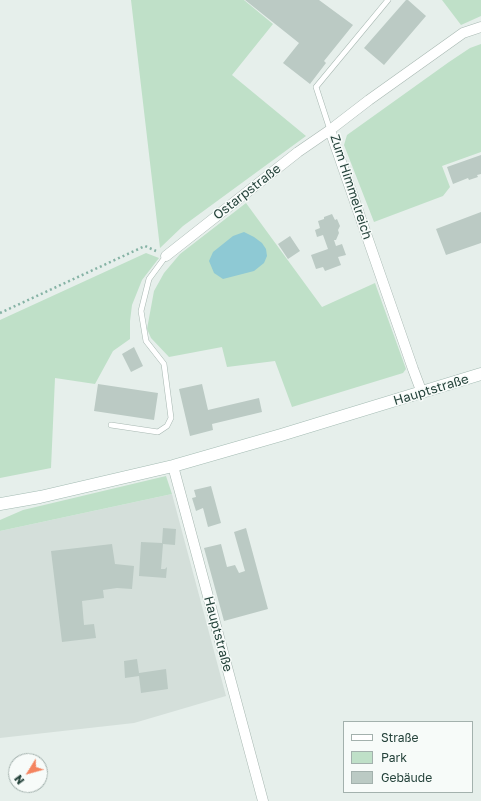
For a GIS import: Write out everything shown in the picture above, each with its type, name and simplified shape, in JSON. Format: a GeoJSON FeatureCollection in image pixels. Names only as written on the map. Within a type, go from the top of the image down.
{"type":"FeatureCollection","features":[{"type":"Feature","properties":{"kind":"main road","name":"Hauptstraße"},"geometry":{"type":"LineString","coordinates":[[0,504],[40,497],[173,466],[422,393],[481,374]]}},
{"type":"Feature","properties":{"kind":"street","name":"Zum Himmelreich"},"geometry":{"type":"LineString","coordinates":[[422,393],[330,130],[369,100],[463,33],[481,27]]}},
{"type":"Feature","properties":{"kind":"street","name":"Ostarpstraße"},"geometry":{"type":"LineString","coordinates":[[166,256],[298,152],[330,130]]}},
{"type":"Feature","properties":{"kind":"street","name":"Hauptstraße"},"geometry":{"type":"LineString","coordinates":[[173,466],[263,801]]}},
{"type":"Feature","properties":{"kind":"lane"},"geometry":{"type":"LineString","coordinates":[[330,130],[316,87],[388,0]]}},
{"type":"Feature","properties":{"kind":"lane"},"geometry":{"type":"LineString","coordinates":[[111,425],[158,432],[167,426],[171,418],[164,364],[146,341],[142,311],[149,280],[166,256]]}},
{"type":"Feature","properties":{"kind":"path"},"geometry":{"type":"LineString","coordinates":[[0,312],[145,246],[166,256]]}},
{"type":"Feature","properties":{"kind":"shaded area"},"geometry":{"type":"Polygon","coordinates":[[[172,494],[226,696],[134,723],[0,738],[0,531],[172,494]]]}},
{"type":"Feature","properties":{"kind":"green space"},"geometry":{"type":"Polygon","coordinates":[[[131,0],[244,0],[273,24],[232,75],[306,136],[183,226],[160,248],[131,0]]]}},
{"type":"Feature","properties":{"kind":"green space"},"geometry":{"type":"Polygon","coordinates":[[[442,0],[481,0],[481,16],[461,25],[442,0]]]}},
{"type":"Feature","properties":{"kind":"green space"},"geometry":{"type":"Polygon","coordinates":[[[481,44],[481,152],[442,166],[450,187],[443,196],[374,222],[344,145],[347,135],[449,62],[470,48],[481,44]]]}},
{"type":"Feature","properties":{"kind":"green space"},"geometry":{"type":"Polygon","coordinates":[[[246,203],[322,307],[375,283],[406,369],[403,373],[292,407],[275,361],[227,367],[222,347],[169,357],[151,338],[147,329],[154,291],[164,273],[180,254],[246,203]]]}},
{"type":"Feature","properties":{"kind":"green space"},"geometry":{"type":"Polygon","coordinates":[[[146,253],[159,258],[142,280],[132,305],[130,339],[113,351],[95,384],[55,378],[51,468],[0,478],[0,320],[146,253]]]}},
{"type":"Feature","properties":{"kind":"green space"},"geometry":{"type":"Polygon","coordinates":[[[166,476],[172,494],[0,531],[0,520],[23,510],[166,476]]]}},
{"type":"Feature","properties":{"kind":"water"},"geometry":{"type":"Polygon","coordinates":[[[244,232],[262,243],[266,249],[267,256],[264,263],[254,271],[223,279],[214,273],[209,261],[213,252],[233,236],[244,232]]]}},
{"type":"Feature","properties":{"kind":"building"},"geometry":{"type":"Polygon","coordinates":[[[245,0],[319,0],[353,25],[324,61],[326,63],[310,84],[283,63],[299,43],[245,0]]]}},
{"type":"Feature","properties":{"kind":"building"},"geometry":{"type":"Polygon","coordinates":[[[406,0],[408,0],[426,16],[384,65],[364,48],[406,0]]]}},
{"type":"Feature","properties":{"kind":"building"},"geometry":{"type":"Polygon","coordinates":[[[481,155],[481,174],[477,175],[478,177],[469,180],[468,178],[453,184],[447,167],[481,155]]]}},
{"type":"Feature","properties":{"kind":"building"},"geometry":{"type":"Polygon","coordinates":[[[481,212],[481,243],[446,255],[436,229],[481,212]]]}},
{"type":"Feature","properties":{"kind":"building"},"geometry":{"type":"Polygon","coordinates":[[[332,214],[335,220],[337,219],[340,226],[336,240],[334,240],[336,246],[342,244],[346,255],[338,257],[341,265],[325,271],[323,267],[316,269],[311,255],[328,249],[323,235],[317,237],[315,230],[320,228],[318,221],[332,214]]]}},
{"type":"Feature","properties":{"kind":"building"},"geometry":{"type":"Polygon","coordinates":[[[290,236],[300,251],[288,259],[278,244],[290,236]]]}},
{"type":"Feature","properties":{"kind":"building"},"geometry":{"type":"Polygon","coordinates":[[[134,347],[143,366],[131,372],[122,354],[134,347]]]}},
{"type":"Feature","properties":{"kind":"building"},"geometry":{"type":"Polygon","coordinates":[[[98,384],[158,393],[154,420],[94,411],[98,384]]]}},
{"type":"Feature","properties":{"kind":"building"},"geometry":{"type":"Polygon","coordinates":[[[202,384],[208,410],[259,398],[262,412],[212,424],[213,430],[190,436],[179,389],[202,384]]]}},
{"type":"Feature","properties":{"kind":"building"},"geometry":{"type":"Polygon","coordinates":[[[211,486],[221,523],[208,527],[203,508],[196,511],[192,498],[196,497],[194,490],[211,486]]]}},
{"type":"Feature","properties":{"kind":"building"},"geometry":{"type":"Polygon","coordinates":[[[163,528],[176,529],[175,545],[163,544],[161,569],[165,569],[167,567],[166,578],[139,576],[141,542],[162,543],[163,528]]]}},
{"type":"Feature","properties":{"kind":"building"},"geometry":{"type":"Polygon","coordinates":[[[246,528],[268,609],[224,621],[204,548],[221,544],[227,567],[235,565],[239,573],[245,571],[234,532],[246,528]]]}},
{"type":"Feature","properties":{"kind":"building"},"geometry":{"type":"Polygon","coordinates":[[[112,544],[115,564],[134,566],[132,589],[117,588],[103,590],[104,598],[82,601],[84,625],[94,624],[96,638],[62,642],[51,551],[112,544]]]}},
{"type":"Feature","properties":{"kind":"building"},"geometry":{"type":"Polygon","coordinates":[[[137,659],[139,673],[166,669],[168,689],[141,693],[139,676],[125,678],[124,661],[137,659]]]}}]}
